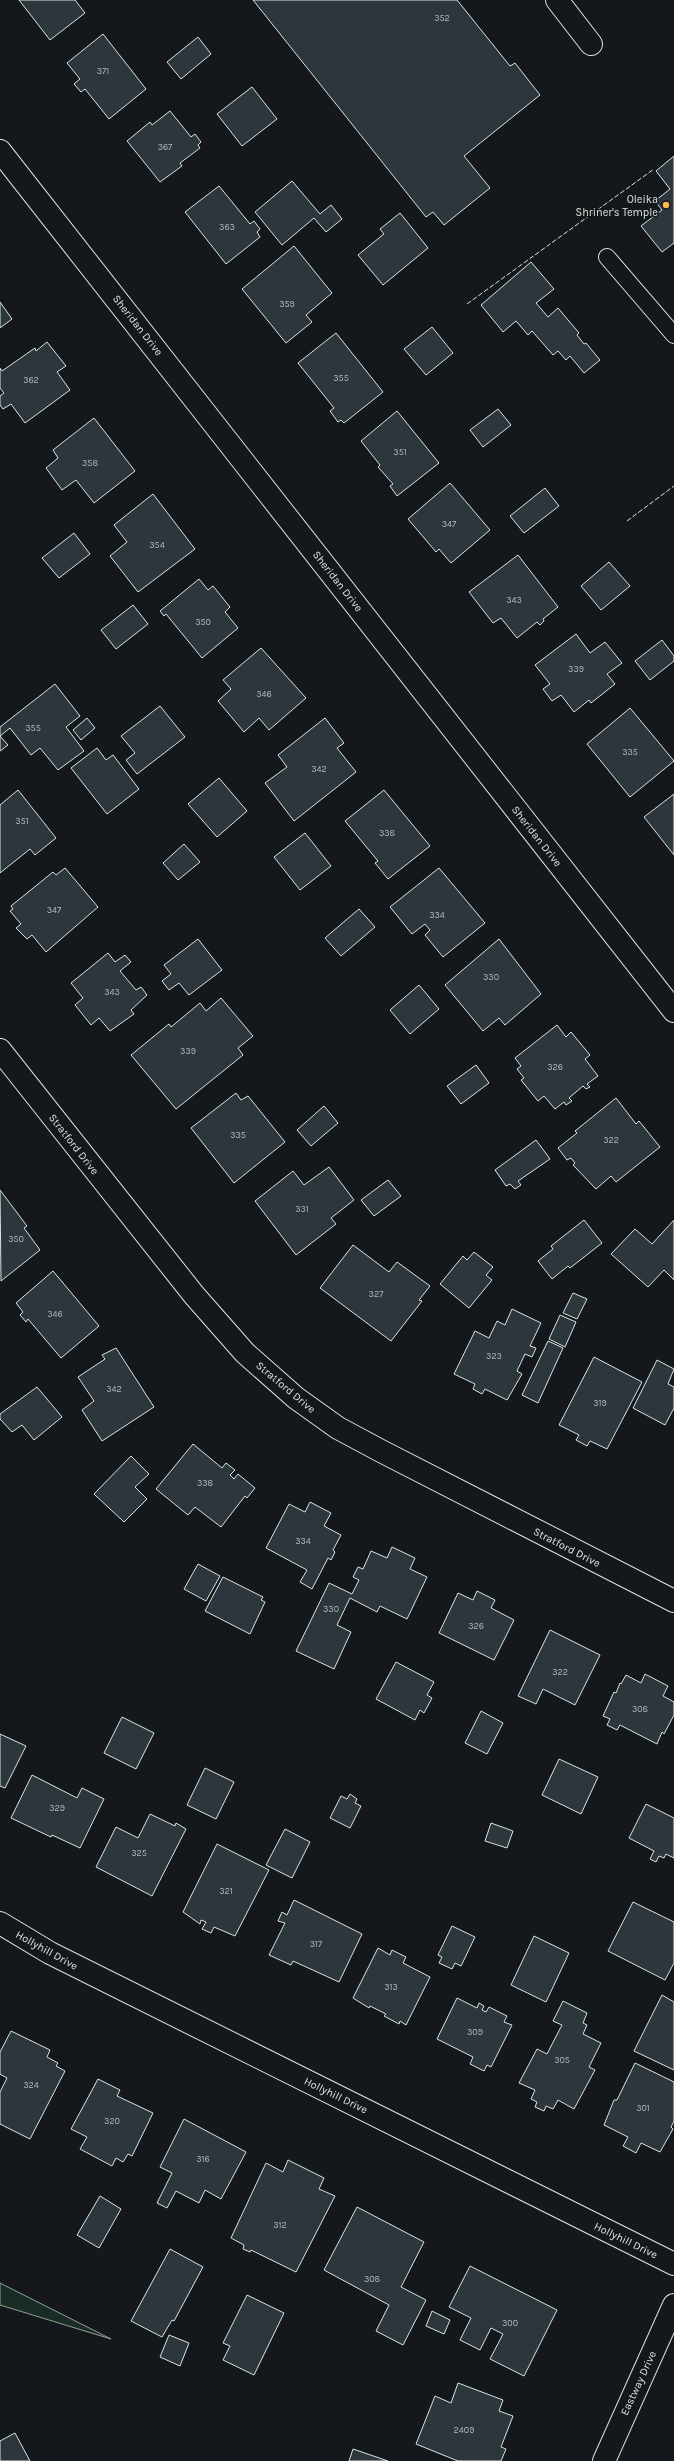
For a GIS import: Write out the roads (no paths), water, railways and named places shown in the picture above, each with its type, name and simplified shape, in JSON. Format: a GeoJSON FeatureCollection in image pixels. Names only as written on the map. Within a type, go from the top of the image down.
{"type":"FeatureCollection","features":[{"type":"Feature","properties":{"kind":"street"},"geometry":{"type":"LineString","coordinates":[[556,0],[591,44]]}},
{"type":"Feature","properties":{"kind":"street","name":"Sheridan Drive"},"geometry":{"type":"LineString","coordinates":[[0,151],[674,1011]]}},
{"type":"Feature","properties":{"kind":"street","name":"Stratford Drive"},"geometry":{"type":"LineString","coordinates":[[0,1050],[194,1295],[245,1352],[296,1398],[338,1428],[381,1452],[674,1601]]}},
{"type":"Feature","properties":{"kind":"street","name":"Hollyhill Drive"},"geometry":{"type":"LineString","coordinates":[[0,1923],[50,1953],[674,2264]]}},
{"type":"Feature","properties":{"kind":"street","name":"Eastway Drive"},"geometry":{"type":"LineString","coordinates":[[604,2461],[674,2306]]}},
{"type":"Feature","properties":{"kind":"lane"},"geometry":{"type":"LineString","coordinates":[[607,257],[674,335]]}},
{"type":"Feature","properties":{"kind":"place","name":"Oleika Shriner's Temple"},"geometry":{"type":"Point","coordinates":[666,205]}}]}
